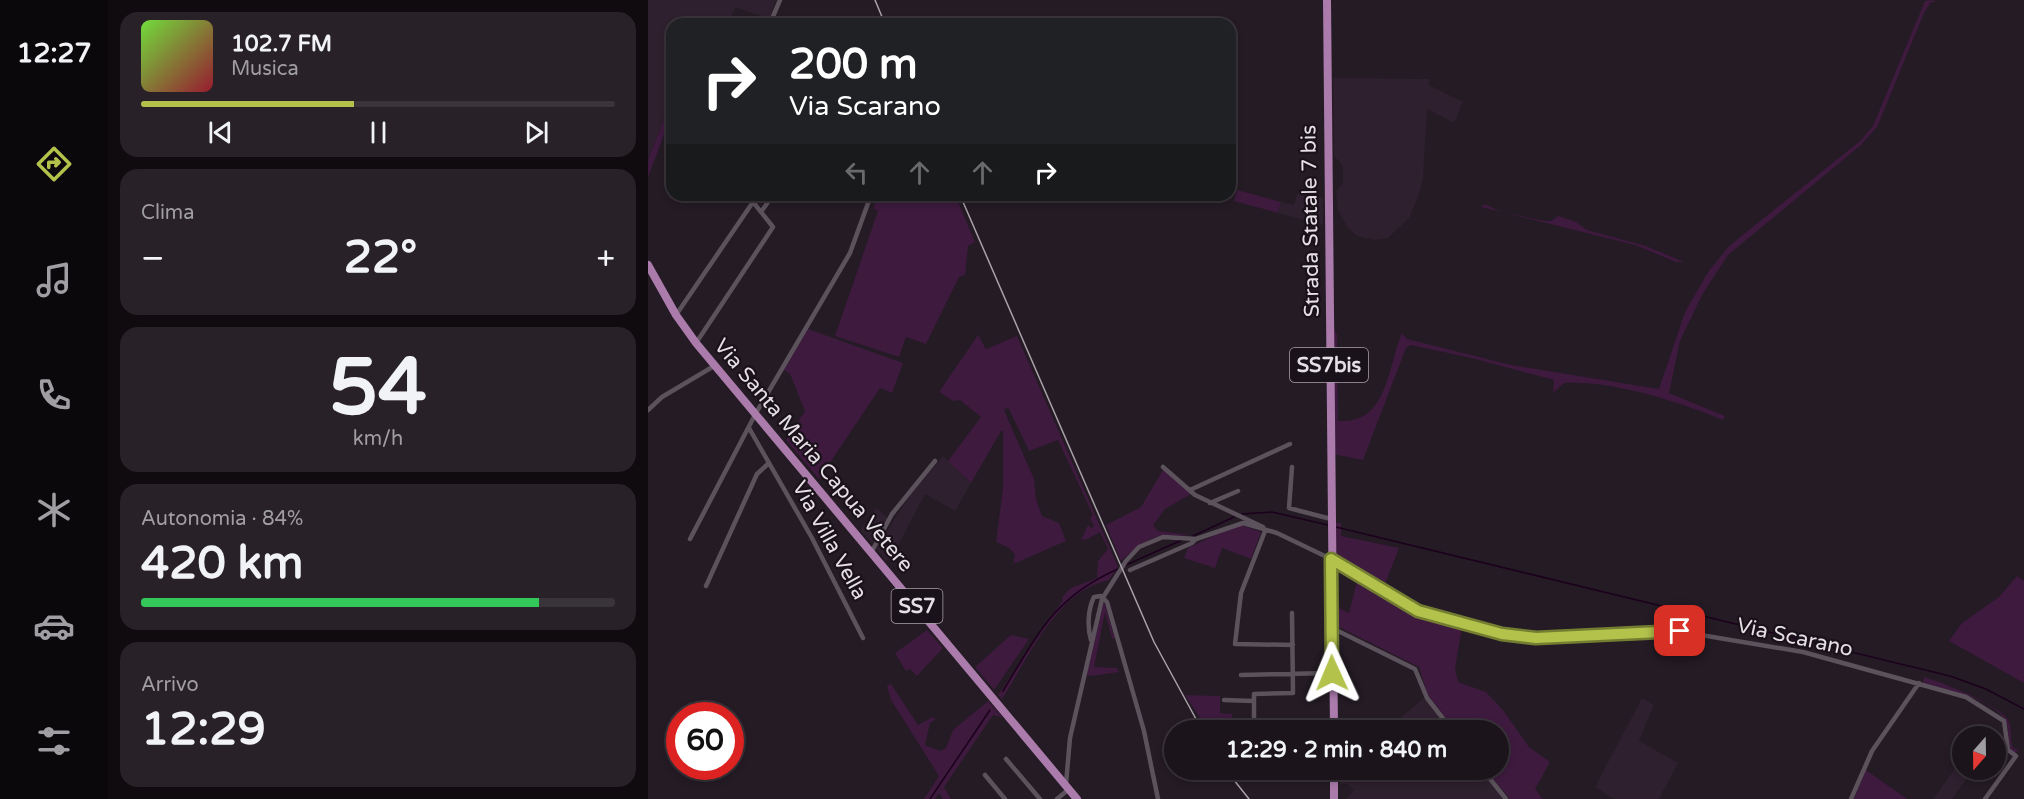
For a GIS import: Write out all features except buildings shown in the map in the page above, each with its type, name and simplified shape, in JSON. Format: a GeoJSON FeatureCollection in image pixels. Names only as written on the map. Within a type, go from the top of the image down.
{"type":"FeatureCollection","features":[{"type":"Feature","properties":{"kind":"main road","name":"Strada Statale 7 bis"},"geometry":{"type":"LineString","coordinates":[[1327,0],[1334,720]]}},
{"type":"Feature","properties":{"kind":"main road","name":"Via Santa Maria Capua Vetere"},"geometry":{"type":"LineString","coordinates":[[648,265],[676,315],[714,366],[872,551],[1077,799]]}},
{"type":"Feature","properties":{"kind":"main road"},"geometry":{"type":"LineString","coordinates":[[1334,780],[1334,799]]}},
{"type":"Feature","properties":{"kind":"street"},"geometry":{"type":"LineString","coordinates":[[772,18],[780,0]]}},
{"type":"Feature","properties":{"kind":"street"},"geometry":{"type":"LineString","coordinates":[[761,212],[768,201]]}},
{"type":"Feature","properties":{"kind":"street"},"geometry":{"type":"LineString","coordinates":[[690,538],[756,413],[850,253],[869,201]]}},
{"type":"Feature","properties":{"kind":"street"},"geometry":{"type":"LineString","coordinates":[[676,315],[753,202],[773,227],[696,343]]}},
{"type":"Feature","properties":{"kind":"street"},"geometry":{"type":"LineString","coordinates":[[648,410],[662,397],[714,366]]}},
{"type":"Feature","properties":{"kind":"street","name":"Via Villa Vella"},"geometry":{"type":"LineString","coordinates":[[749,428],[812,538],[863,638]]}},
{"type":"Feature","properties":{"kind":"street"},"geometry":{"type":"LineString","coordinates":[[1190,490],[1290,444]]}},
{"type":"Feature","properties":{"kind":"street"},"geometry":{"type":"LineString","coordinates":[[872,551],[892,514],[935,460]]}},
{"type":"Feature","properties":{"kind":"street"},"geometry":{"type":"LineString","coordinates":[[706,586],[757,474],[769,463]]}},
{"type":"Feature","properties":{"kind":"street"},"geometry":{"type":"LineString","coordinates":[[1292,466],[1290,508],[1331,519]]}},
{"type":"Feature","properties":{"kind":"street"},"geometry":{"type":"LineString","coordinates":[[1163,467],[1190,490],[1210,503],[1277,533]]}},
{"type":"Feature","properties":{"kind":"street"},"geometry":{"type":"LineString","coordinates":[[1210,503],[1238,491]]}},
{"type":"Feature","properties":{"kind":"street"},"geometry":{"type":"LineString","coordinates":[[1130,570],[1192,543],[1196,539],[1240,522],[1277,533]]}},
{"type":"Feature","properties":{"kind":"street"},"geometry":{"type":"LineString","coordinates":[[1265,531],[1241,593],[1234,644],[1293,645]]}},
{"type":"Feature","properties":{"kind":"street","name":"Via Scarano"},"geometry":{"type":"LineString","coordinates":[[1277,533],[1331,559],[1418,611],[1502,634],[1536,638],[1680,631],[1803,652],[1966,697],[1998,715],[2005,724],[2008,750],[2016,756],[1985,799]]}},
{"type":"Feature","properties":{"kind":"street"},"geometry":{"type":"LineString","coordinates":[[1057,799],[1067,787],[1070,738],[1090,657],[1100,603],[1132,554],[1147,543],[1163,537],[1196,539]]}},
{"type":"Feature","properties":{"kind":"street"},"geometry":{"type":"LineString","coordinates":[[1092,640],[1089,618],[1091,603],[1094,597],[1101,596],[1107,602],[1144,731],[1158,799]]}},
{"type":"Feature","properties":{"kind":"street"},"geometry":{"type":"LineString","coordinates":[[1254,720],[1254,694],[1293,693],[1292,613]]}},
{"type":"Feature","properties":{"kind":"street"},"geometry":{"type":"LineString","coordinates":[[1332,628],[1411,665],[1419,674],[1426,698],[1444,720]]}},
{"type":"Feature","properties":{"kind":"street"},"geometry":{"type":"LineString","coordinates":[[1241,675],[1332,673]]}},
{"type":"Feature","properties":{"kind":"street"},"geometry":{"type":"LineString","coordinates":[[1851,799],[1872,751],[1919,683]]}},
{"type":"Feature","properties":{"kind":"street"},"geometry":{"type":"LineString","coordinates":[[1224,700],[1254,701]]}},
{"type":"Feature","properties":{"kind":"street"},"geometry":{"type":"LineString","coordinates":[[1006,759],[1040,799]]}},
{"type":"Feature","properties":{"kind":"street"},"geometry":{"type":"LineString","coordinates":[[985,776],[1005,799]]}},
{"type":"Feature","properties":{"kind":"street"},"geometry":{"type":"LineString","coordinates":[[1491,780],[1506,799]]}},
{"type":"Feature","properties":{"kind":"street"},"geometry":{"type":"LineString","coordinates":[[1077,799],[1083,799]]}},
{"type":"Feature","properties":{"kind":"shaded area"},"geometry":{"type":"Polygon","coordinates":[[[648,0],[776,0],[769,18],[735,7],[730,18],[666,18],[666,114],[648,160],[648,0]]]}},
{"type":"Feature","properties":{"kind":"shaded area"},"geometry":{"type":"Polygon","coordinates":[[[1925,1],[1937,2],[1931,2],[1924,13],[1877,127],[1861,145],[1728,255],[1702,295],[1680,341],[1669,393],[1725,416],[1723,420],[1665,399],[1604,385],[1564,383],[1553,393],[1554,380],[1472,358],[1410,345],[1406,348],[1363,460],[1333,454],[1334,328],[1337,335],[1338,421],[1354,420],[1367,413],[1376,404],[1383,391],[1402,333],[1407,339],[1511,365],[1659,389],[1685,312],[1708,272],[1729,246],[1860,141],[1873,126],[1925,1]]]}},
{"type":"Feature","properties":{"kind":"shaded area"},"geometry":{"type":"Polygon","coordinates":[[[1333,78],[1429,79],[1429,85],[1463,102],[1454,123],[1427,109],[1423,179],[1418,197],[1409,218],[1388,238],[1375,240],[1357,236],[1347,227],[1338,210],[1336,191],[1343,183],[1343,166],[1334,156],[1333,78]]]}},
{"type":"Feature","properties":{"kind":"shaded area"},"geometry":{"type":"Polygon","coordinates":[[[666,114],[666,130],[648,177],[648,160],[666,114]]]}},
{"type":"Feature","properties":{"kind":"shaded area"},"geometry":{"type":"Polygon","coordinates":[[[1237,190],[1281,202],[1278,213],[1234,201],[1236,201],[1237,190]]]}},
{"type":"Feature","properties":{"kind":"shaded area"},"geometry":{"type":"Polygon","coordinates":[[[1298,192],[1323,198],[1323,225],[1278,213],[1281,202],[1294,205],[1298,192]]]}},
{"type":"Feature","properties":{"kind":"shaded area"},"geometry":{"type":"Polygon","coordinates":[[[876,201],[958,201],[975,242],[968,246],[965,275],[959,277],[926,344],[906,337],[899,357],[835,336],[878,211],[873,208],[876,201]]]}},
{"type":"Feature","properties":{"kind":"shaded area"},"geometry":{"type":"Polygon","coordinates":[[[1485,204],[1501,212],[1481,207],[1485,204]]]}},
{"type":"Feature","properties":{"kind":"shaded area"},"geometry":{"type":"Polygon","coordinates":[[[1503,212],[1545,221],[1551,221],[1558,216],[1576,222],[1587,230],[1646,246],[1684,262],[1676,262],[1635,245],[1503,212]]]}},
{"type":"Feature","properties":{"kind":"shaded area"},"geometry":{"type":"Polygon","coordinates":[[[808,329],[903,363],[892,393],[880,388],[819,479],[786,440],[805,411],[790,374],[784,370],[808,329]]]}},
{"type":"Feature","properties":{"kind":"shaded area"},"geometry":{"type":"Polygon","coordinates":[[[978,335],[986,349],[1017,336],[1118,567],[1109,580],[1090,587],[1074,597],[1059,611],[1034,646],[1002,699],[998,695],[1063,600],[1062,597],[1071,588],[1097,578],[1098,561],[1108,549],[1100,532],[1081,540],[1088,525],[1092,528],[1094,526],[1090,518],[1093,515],[1058,440],[1029,451],[1008,407],[1004,410],[1034,479],[1036,499],[1042,516],[1059,523],[1066,541],[1013,564],[1015,555],[1009,548],[996,542],[1003,488],[1003,431],[971,483],[948,461],[981,417],[960,400],[953,401],[939,392],[978,335]]]}},
{"type":"Feature","properties":{"kind":"shaded area"},"geometry":{"type":"Polygon","coordinates":[[[943,456],[971,483],[955,511],[925,494],[892,557],[886,561],[876,548],[910,495],[943,456]]]}},
{"type":"Feature","properties":{"kind":"shaded area"},"geometry":{"type":"Polygon","coordinates":[[[1163,470],[1183,484],[1191,494],[1165,509],[1153,525],[1158,531],[1190,535],[1153,538],[1139,545],[1121,561],[1106,525],[1141,507],[1163,470]]]}},
{"type":"Feature","properties":{"kind":"shaded area"},"geometry":{"type":"Polygon","coordinates":[[[876,508],[888,518],[872,544],[860,530],[876,508]]]}},
{"type":"Feature","properties":{"kind":"shaded area"},"geometry":{"type":"Polygon","coordinates":[[[1334,523],[1341,523],[1341,536],[1399,548],[1383,589],[1365,573],[1335,558],[1334,523]]]}},
{"type":"Feature","properties":{"kind":"shaded area"},"geometry":{"type":"Polygon","coordinates":[[[1238,524],[1261,532],[1251,559],[1222,548],[1215,568],[1184,558],[1188,548],[1238,524]]]}},
{"type":"Feature","properties":{"kind":"shaded area"},"geometry":{"type":"Polygon","coordinates":[[[2017,576],[2024,581],[2024,683],[1949,641],[1962,623],[1999,597],[2017,576]]]}},
{"type":"Feature","properties":{"kind":"shaded area"},"geometry":{"type":"Polygon","coordinates":[[[1358,577],[1421,614],[1462,627],[1455,668],[1458,682],[1486,692],[1503,710],[1529,747],[1550,762],[1535,789],[1543,799],[1510,799],[1494,780],[1509,780],[1509,720],[1448,720],[1427,694],[1419,667],[1337,626],[1337,607],[1349,613],[1358,577]]]}},
{"type":"Feature","properties":{"kind":"shaded area"},"geometry":{"type":"Polygon","coordinates":[[[1104,601],[1115,639],[1112,638],[1105,612],[1094,667],[1117,668],[1119,672],[1086,675],[1104,601]]]}},
{"type":"Feature","properties":{"kind":"shaded area"},"geometry":{"type":"Polygon","coordinates":[[[927,630],[943,648],[917,676],[910,669],[906,671],[895,653],[927,630]]]}},
{"type":"Feature","properties":{"kind":"shaded area"},"geometry":{"type":"Polygon","coordinates":[[[1011,635],[1029,639],[994,690],[975,667],[1011,635]]]}},
{"type":"Feature","properties":{"kind":"shaded area"},"geometry":{"type":"Polygon","coordinates":[[[1924,677],[1969,694],[2003,714],[2009,723],[2013,748],[2018,750],[2015,753],[2010,750],[2006,721],[1997,711],[1966,695],[1923,683],[1924,677]]]}},
{"type":"Feature","properties":{"kind":"shaded area"},"geometry":{"type":"Polygon","coordinates":[[[891,684],[918,725],[933,717],[936,719],[930,723],[925,745],[940,751],[946,748],[953,730],[988,701],[1003,718],[993,715],[944,787],[951,799],[943,799],[939,793],[935,799],[924,799],[939,776],[891,700],[887,686],[891,684]]]}},
{"type":"Feature","properties":{"kind":"shaded area"},"geometry":{"type":"Polygon","coordinates":[[[1185,695],[1220,696],[1220,713],[1232,714],[1232,720],[1201,720],[1185,695]]]}},
{"type":"Feature","properties":{"kind":"shaded area"},"geometry":{"type":"Polygon","coordinates":[[[1424,698],[1442,720],[1398,720],[1424,698]]]}},
{"type":"Feature","properties":{"kind":"shaded area"},"geometry":{"type":"Polygon","coordinates":[[[1642,698],[1654,705],[1639,741],[1678,763],[1659,799],[1614,799],[1595,787],[1642,698]]]}},
{"type":"Feature","properties":{"kind":"shaded area"},"geometry":{"type":"Polygon","coordinates":[[[1866,770],[1907,799],[1854,799],[1866,770]]]}},
{"type":"Feature","properties":{"kind":"shaded area"},"geometry":{"type":"Polygon","coordinates":[[[1952,773],[1952,780],[1966,780],[1952,799],[1933,799],[1952,773]]]}},
{"type":"Feature","properties":{"kind":"shaded area"},"geometry":{"type":"Polygon","coordinates":[[[1340,780],[1489,780],[1504,799],[1346,799],[1354,790],[1347,784],[1340,784],[1340,780]]]}},
{"type":"Feature","properties":{"kind":"waterway"},"geometry":{"type":"LineString","coordinates":[[1242,514],[1272,512],[1328,525]]}},
{"type":"Feature","properties":{"kind":"waterway"},"geometry":{"type":"LineString","coordinates":[[1193,536],[1234,517]]}},
{"type":"Feature","properties":{"kind":"waterway"},"geometry":{"type":"LineString","coordinates":[[1336,527],[1950,676],[1986,689],[2024,709]]}},
{"type":"Feature","properties":{"kind":"waterway"},"geometry":{"type":"LineString","coordinates":[[1126,565],[1182,540]]}},
{"type":"Feature","properties":{"kind":"waterway"},"geometry":{"type":"LineString","coordinates":[[1003,691],[1038,635],[1063,605],[1096,580],[1118,569]]}},
{"type":"Feature","properties":{"kind":"waterway"},"geometry":{"type":"LineString","coordinates":[[930,799],[990,710]]}},
{"type":"Feature","properties":{"kind":"railway"},"geometry":{"type":"LineString","coordinates":[[875,0],[882,18]]}},
{"type":"Feature","properties":{"kind":"railway"},"geometry":{"type":"LineString","coordinates":[[963,201],[1154,642],[1197,720]]}},
{"type":"Feature","properties":{"kind":"railway"},"geometry":{"type":"LineString","coordinates":[[1234,780],[1249,799]]}},
{"type":"Feature","properties":{"kind":"route"},"geometry":{"type":"LineString","coordinates":[[1332,673],[1331,559],[1418,611],[1436,618],[1521,638],[1680,631]]}}]}
